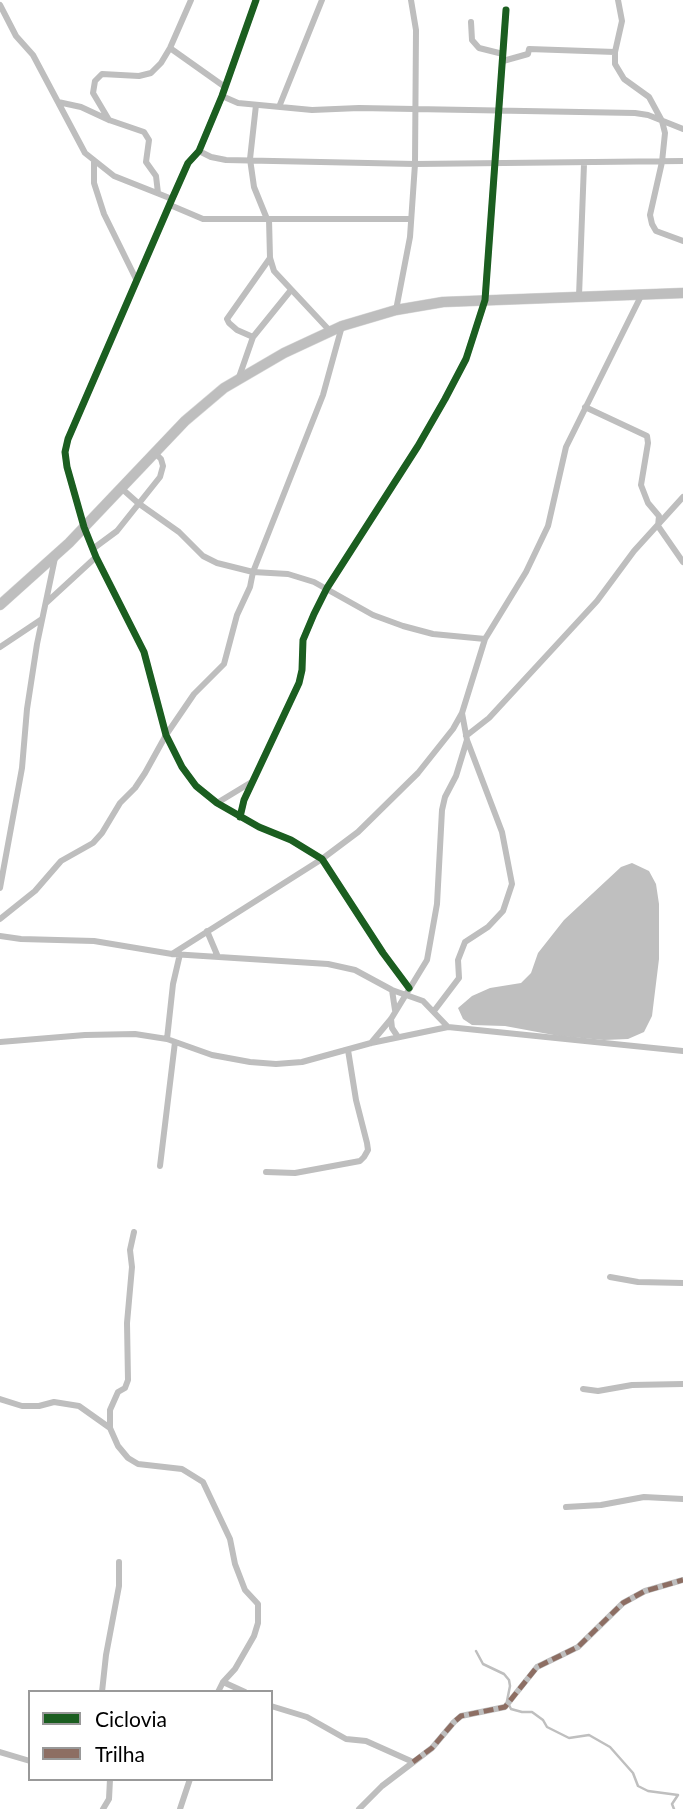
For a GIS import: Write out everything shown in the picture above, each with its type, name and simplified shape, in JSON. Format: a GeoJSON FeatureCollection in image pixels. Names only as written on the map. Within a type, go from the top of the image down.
{"type":"FeatureCollection","features":[{"type":"Feature","properties":{"kind":"main road"},"geometry":{"type":"LineString","coordinates":[[0,605],[55,556],[185,421],[224,388],[284,353],[330,331],[396,310],[443,302],[683,293]]}},
{"type":"Feature","properties":{"kind":"street"},"geometry":{"type":"LineString","coordinates":[[109,120],[93,93],[98,76],[139,76],[151,73],[170,48],[191,0]]}},
{"type":"Feature","properties":{"kind":"street"},"geometry":{"type":"LineString","coordinates":[[256,0],[199,151],[188,163],[68,439],[65,452],[67,467],[84,527],[96,557],[144,652],[166,735],[182,767],[196,786],[217,803],[240,817],[291,840],[322,859],[407,992]]}},
{"type":"Feature","properties":{"kind":"street"},"geometry":{"type":"LineString","coordinates":[[279,107],[322,0]]}},
{"type":"Feature","properties":{"kind":"street"},"geometry":{"type":"LineString","coordinates":[[396,310],[410,237],[415,164],[416,30],[411,0]]}},
{"type":"Feature","properties":{"kind":"street"},"geometry":{"type":"LineString","coordinates":[[618,0],[622,22],[615,52],[618,73],[649,97],[662,121],[665,133],[662,162],[650,215],[652,224],[656,230],[683,241]]}},
{"type":"Feature","properties":{"kind":"street"},"geometry":{"type":"LineString","coordinates":[[0,5],[16,36],[33,55],[85,153],[114,176],[158,193],[203,219],[411,219]]}},
{"type":"Feature","properties":{"kind":"street"},"geometry":{"type":"LineString","coordinates":[[240,817],[244,800],[299,683],[303,640],[327,588],[418,446],[466,359],[485,300],[506,9]]}},
{"type":"Feature","properties":{"kind":"street"},"geometry":{"type":"LineString","coordinates":[[471,22],[472,40],[479,48],[503,57],[528,54],[529,49],[615,52]]}},
{"type":"Feature","properties":{"kind":"street"},"geometry":{"type":"LineString","coordinates":[[170,48],[225,86]]}},
{"type":"Feature","properties":{"kind":"street"},"geometry":{"type":"LineString","coordinates":[[222,96],[238,103],[312,110],[635,113],[683,129]]}},
{"type":"Feature","properties":{"kind":"street"},"geometry":{"type":"LineString","coordinates":[[58,102],[81,107],[147,135],[149,140],[146,162],[156,176],[158,193]]}},
{"type":"Feature","properties":{"kind":"street"},"geometry":{"type":"LineString","coordinates":[[256,105],[250,159],[254,187],[268,219],[270,258],[274,271],[330,331]]}},
{"type":"Feature","properties":{"kind":"street"},"geometry":{"type":"LineString","coordinates":[[199,151],[211,158],[226,160],[415,164],[683,161]]}},
{"type":"Feature","properties":{"kind":"street"},"geometry":{"type":"LineString","coordinates":[[94,162],[94,183],[104,214],[136,279]]}},
{"type":"Feature","properties":{"kind":"street"},"geometry":{"type":"LineString","coordinates":[[579,296],[584,164]]}},
{"type":"Feature","properties":{"kind":"street"},"geometry":{"type":"LineString","coordinates":[[253,337],[237,330],[226,318],[270,258]]}},
{"type":"Feature","properties":{"kind":"street"},"geometry":{"type":"LineString","coordinates":[[238,381],[253,337],[291,290]]}},
{"type":"Feature","properties":{"kind":"street"},"geometry":{"type":"LineString","coordinates":[[160,1166],[176,954],[207,931],[322,859],[358,832],[418,773],[453,729],[462,713],[485,639],[526,572],[548,526],[566,447],[642,294]]}},
{"type":"Feature","properties":{"kind":"street"},"geometry":{"type":"LineString","coordinates":[[0,919],[35,891],[61,861],[93,843],[102,833],[120,803],[145,773],[166,735],[194,694],[224,664],[237,615],[323,395],[342,326]]}},
{"type":"Feature","properties":{"kind":"street"},"geometry":{"type":"LineString","coordinates":[[585,407],[647,436],[641,485],[648,503],[659,516],[658,526],[683,562]]}},
{"type":"Feature","properties":{"kind":"street"},"geometry":{"type":"LineString","coordinates":[[94,548],[109,538],[163,472],[161,459],[153,452]]}},
{"type":"Feature","properties":{"kind":"street"},"geometry":{"type":"LineString","coordinates":[[120,487],[179,532],[203,556],[217,563],[253,572],[288,574],[327,588],[373,615],[403,626],[433,634],[485,639]]}},
{"type":"Feature","properties":{"kind":"street"},"geometry":{"type":"LineString","coordinates":[[370,1043],[391,1018],[427,960],[431,948],[437,904],[444,797],[456,776],[467,738],[489,718],[597,601],[634,551],[683,497]]}},
{"type":"Feature","properties":{"kind":"street"},"geometry":{"type":"LineString","coordinates":[[0,888],[22,768],[27,709],[55,556]]}},
{"type":"Feature","properties":{"kind":"street"},"geometry":{"type":"LineString","coordinates":[[45,604],[96,557]]}},
{"type":"Feature","properties":{"kind":"street"},"geometry":{"type":"LineString","coordinates":[[0,647],[42,619]]}},
{"type":"Feature","properties":{"kind":"street"},"geometry":{"type":"LineString","coordinates":[[434,1011],[459,978],[458,960],[465,942],[488,927],[503,911],[512,884],[502,832],[467,738],[462,713]]}},
{"type":"Feature","properties":{"kind":"street"},"geometry":{"type":"LineString","coordinates":[[217,803],[252,782]]}},
{"type":"Feature","properties":{"kind":"street"},"geometry":{"type":"LineString","coordinates":[[207,931],[218,957]]}},
{"type":"Feature","properties":{"kind":"street"},"geometry":{"type":"LineString","coordinates":[[0,936],[94,941],[176,954],[328,964],[355,970],[392,990],[407,992],[434,1011],[448,1027]]}},
{"type":"Feature","properties":{"kind":"street"},"geometry":{"type":"LineString","coordinates":[[392,990],[395,1010]]}},
{"type":"Feature","properties":{"kind":"street"},"geometry":{"type":"LineString","coordinates":[[391,1018],[392,1028],[398,1037]]}},
{"type":"Feature","properties":{"kind":"street"},"geometry":{"type":"LineString","coordinates":[[0,1042],[135,1034],[171,1041],[212,1055],[276,1064],[302,1062],[370,1043],[448,1027],[683,1051]]}},
{"type":"Feature","properties":{"kind":"street"},"geometry":{"type":"LineString","coordinates":[[265,1172],[295,1173],[360,1161],[365,1157],[367,1143],[356,1100],[348,1050]]}},
{"type":"Feature","properties":{"kind":"street"},"geometry":{"type":"LineString","coordinates":[[134,1232],[130,1250],[132,1267],[127,1323],[128,1380],[125,1388],[118,1392],[110,1410],[110,1428],[118,1446],[128,1458],[138,1464],[182,1469],[203,1482],[230,1539],[235,1564],[246,1590],[258,1604],[258,1623],[254,1636],[219,1690]]}},
{"type":"Feature","properties":{"kind":"street"},"geometry":{"type":"LineString","coordinates":[[610,1277],[638,1282],[683,1283]]}},
{"type":"Feature","properties":{"kind":"street"},"geometry":{"type":"LineString","coordinates":[[583,1389],[598,1391],[632,1385],[683,1384]]}},
{"type":"Feature","properties":{"kind":"street"},"geometry":{"type":"LineString","coordinates":[[0,1399],[22,1406],[39,1406],[54,1402],[79,1406],[110,1428]]}},
{"type":"Feature","properties":{"kind":"street"},"geometry":{"type":"LineString","coordinates":[[566,1507],[601,1505],[644,1497],[683,1499]]}},
{"type":"Feature","properties":{"kind":"street"},"geometry":{"type":"LineString","coordinates":[[102,1690],[119,1586],[119,1562]]}},
{"type":"Feature","properties":{"kind":"street"},"geometry":{"type":"LineString","coordinates":[[359,1809],[382,1786],[432,1748],[461,1716],[505,1707],[537,1667],[578,1647],[622,1603],[645,1591],[683,1580]]}},
{"type":"Feature","properties":{"kind":"street"},"geometry":{"type":"LineString","coordinates":[[223,1682],[241,1690]]}},
{"type":"Feature","properties":{"kind":"street"},"geometry":{"type":"LineString","coordinates":[[273,1707],[307,1717],[346,1739],[374,1744],[414,1762]]}},
{"type":"Feature","properties":{"kind":"street"},"geometry":{"type":"LineString","coordinates":[[0,1752],[28,1760]]}},
{"type":"Feature","properties":{"kind":"street"},"geometry":{"type":"LineString","coordinates":[[103,1809],[109,1799],[110,1781]]}},
{"type":"Feature","properties":{"kind":"street"},"geometry":{"type":"LineString","coordinates":[[180,1809],[189,1781]]}},
{"type":"Feature","properties":{"kind":"shaded area"},"geometry":{"type":"Polygon","coordinates":[[[632,863],[649,871],[656,884],[659,904],[659,959],[652,1016],[644,1032],[628,1039],[604,1040],[559,1036],[505,1026],[472,1025],[463,1019],[458,1008],[472,996],[490,988],[521,983],[531,973],[538,953],[564,920],[621,867],[632,863]]]}},
{"type":"Feature","properties":{"kind":"waterway"},"geometry":{"type":"LineString","coordinates":[[476,1651],[483,1664],[504,1674],[509,1680],[507,1701],[511,1709],[532,1712],[543,1720],[547,1727],[569,1738],[589,1735],[610,1747],[633,1773],[638,1786],[648,1791],[678,1795],[672,1804],[674,1809]]}},
{"type":"Feature","properties":{"kind":"marked path"},"geometry":{"type":"LineString","coordinates":[[413,1762],[432,1748],[461,1716],[505,1707],[537,1667],[578,1647],[623,1603],[645,1591],[683,1580]]}},
{"type":"Feature","properties":{"kind":"cycle path"},"geometry":{"type":"LineString","coordinates":[[256,0],[199,151],[188,163],[68,439],[65,452],[67,467],[84,527],[96,557],[144,652],[166,735],[182,767],[196,786],[217,803],[259,827],[291,840],[322,859],[409,988]]}},
{"type":"Feature","properties":{"kind":"cycle path"},"geometry":{"type":"LineString","coordinates":[[240,817],[244,800],[299,683],[303,640],[314,614],[327,588],[418,446],[466,359],[485,300],[506,10]]}}]}
